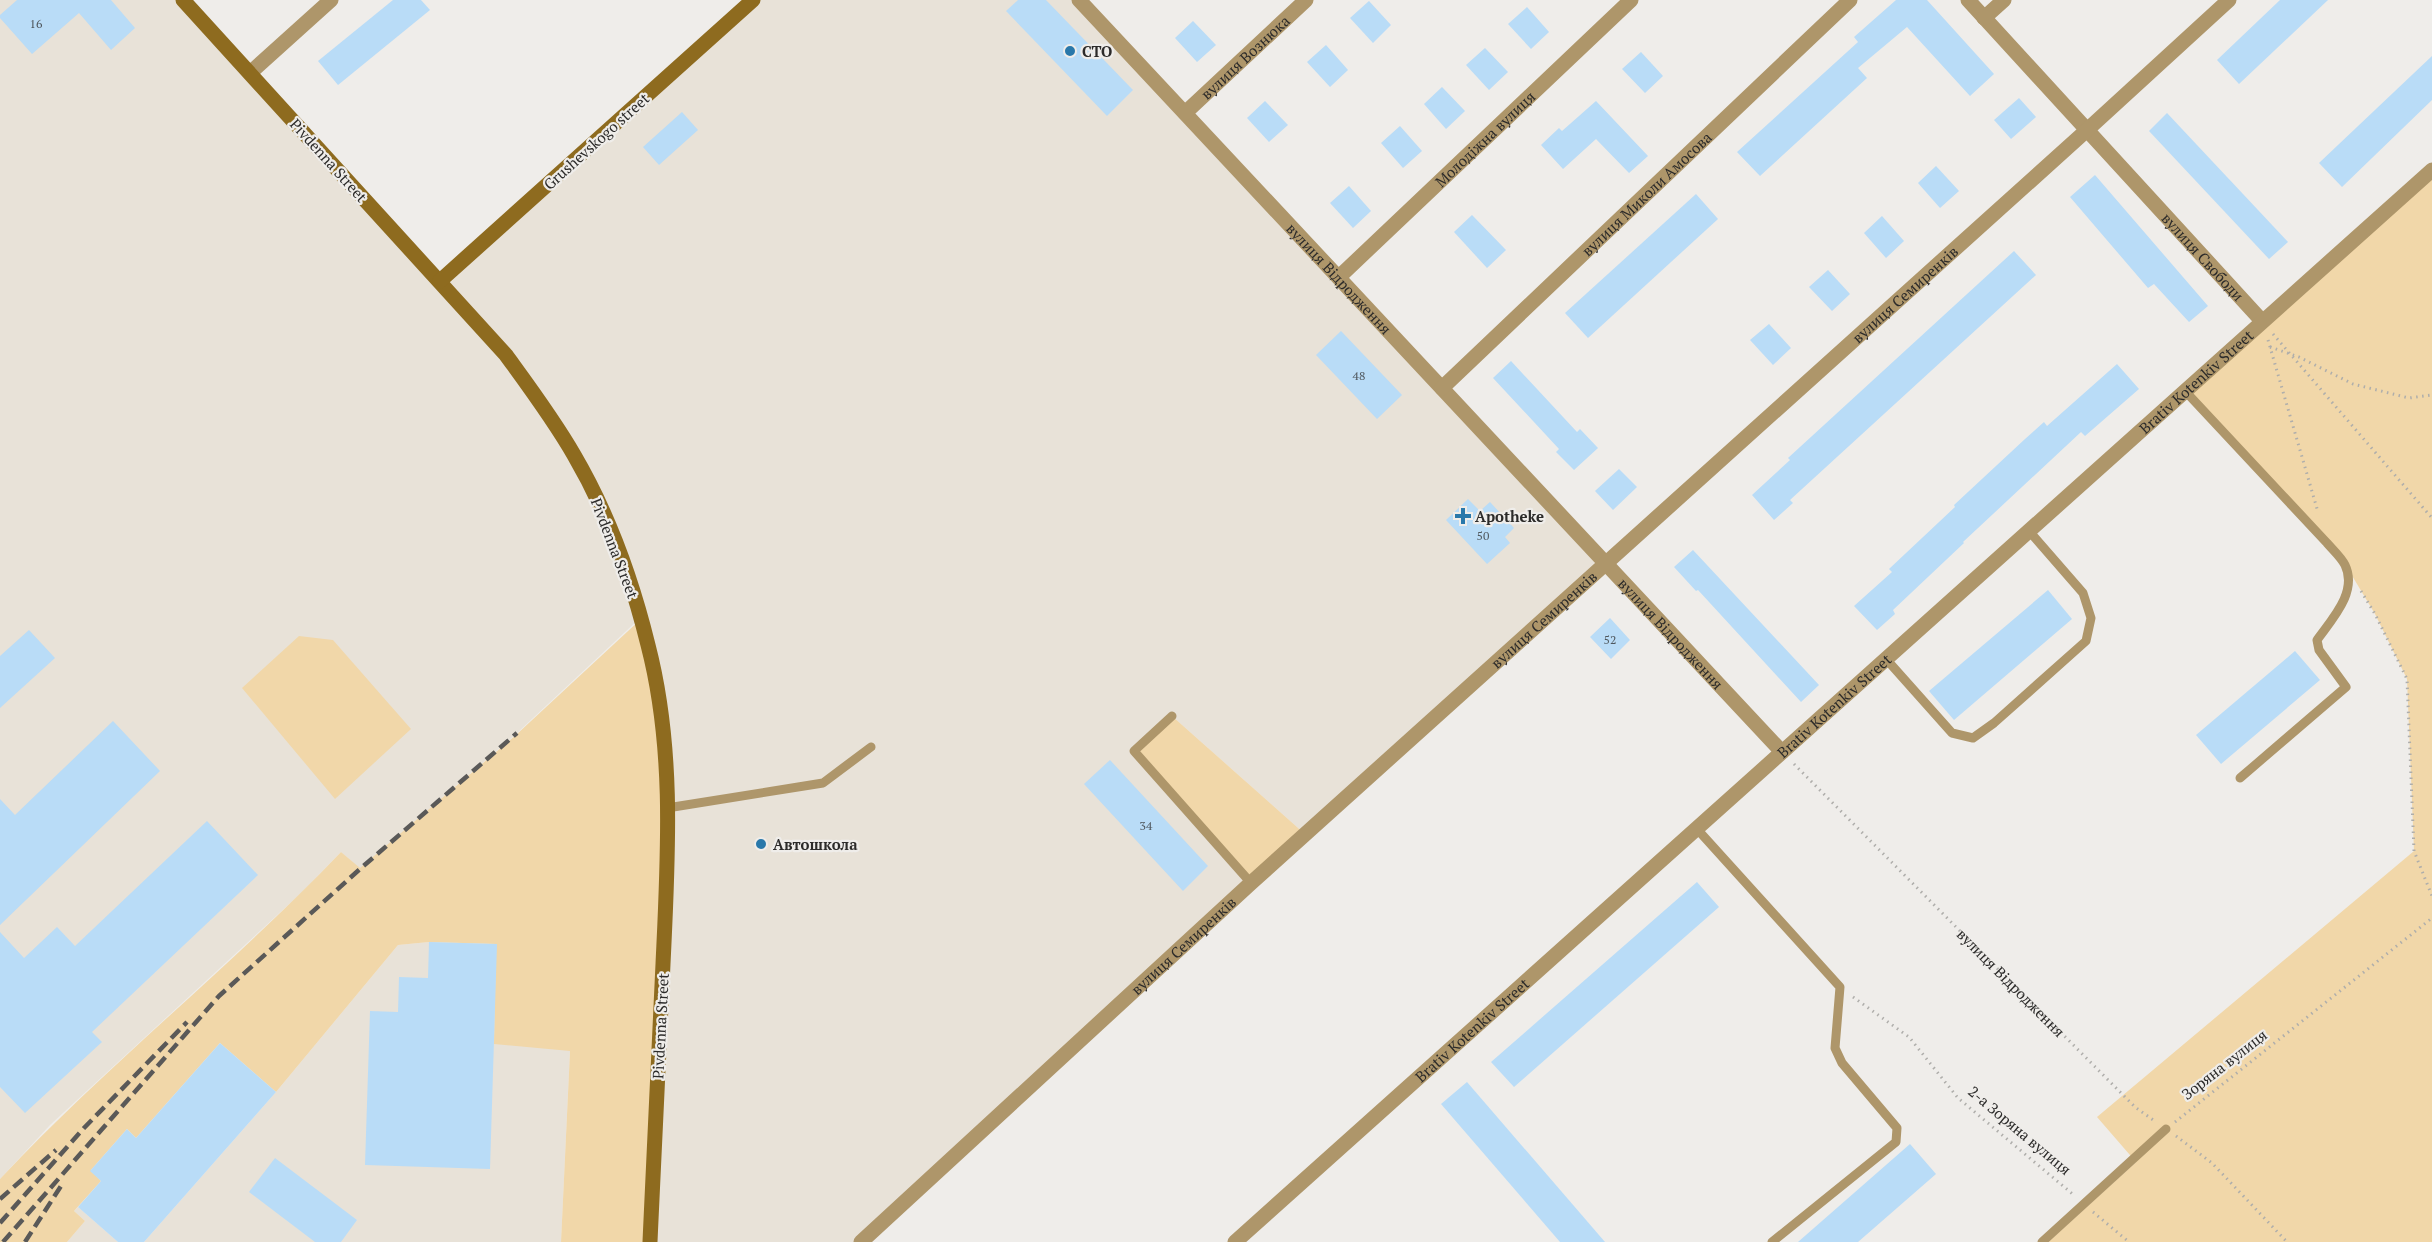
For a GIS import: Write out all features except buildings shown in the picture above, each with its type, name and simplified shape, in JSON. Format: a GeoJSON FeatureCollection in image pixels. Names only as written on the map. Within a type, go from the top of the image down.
{"type":"FeatureCollection","features":[{"type":"Feature","properties":{"kind":"main road","name":"Pivdenna Street"},"geometry":{"type":"LineString","coordinates":[[183,0],[506,355],[542,403],[575,456],[594,493],[626,570],[649,646],[663,723],[667,767],[668,872],[650,1242]]}},
{"type":"Feature","properties":{"kind":"main road","name":"Grushevskogo street"},"geometry":{"type":"LineString","coordinates":[[440,281],[753,0]]}},
{"type":"Feature","properties":{"kind":"street"},"geometry":{"type":"LineString","coordinates":[[250,73],[331,0]]}},
{"type":"Feature","properties":{"kind":"street","name":"вулиця Відродження"},"geometry":{"type":"LineString","coordinates":[[1079,0],[1782,752]]}},
{"type":"Feature","properties":{"kind":"street","name":"вулиця Вознюка"},"geometry":{"type":"LineString","coordinates":[[1185,113],[1306,0]]}},
{"type":"Feature","properties":{"kind":"street","name":"Молодіжна вулиця"},"geometry":{"type":"LineString","coordinates":[[1339,277],[1631,0]]}},
{"type":"Feature","properties":{"kind":"street","name":"вулиця Миколи Амосова"},"geometry":{"type":"LineString","coordinates":[[1442,388],[1850,0]]}},
{"type":"Feature","properties":{"kind":"street","name":"вулиця Свободи"},"geometry":{"type":"LineString","coordinates":[[1968,0],[2262,321]]}},
{"type":"Feature","properties":{"kind":"street"},"geometry":{"type":"LineString","coordinates":[[1984,18],[2004,0]]}},
{"type":"Feature","properties":{"kind":"street","name":"вулиця Семиренків"},"geometry":{"type":"LineString","coordinates":[[861,1242],[1251,883],[2229,0]]}},
{"type":"Feature","properties":{"kind":"street","name":"Brativ Kotenkiv Street"},"geometry":{"type":"LineString","coordinates":[[1235,1242],[2432,170]]}},
{"type":"Feature","properties":{"kind":"lane"},"geometry":{"type":"LineString","coordinates":[[2186,392],[2327,543],[2344,564],[2349,578],[2346,597],[2317,640],[2319,650],[2346,687],[2240,778]]}},
{"type":"Feature","properties":{"kind":"lane"},"geometry":{"type":"LineString","coordinates":[[1887,660],[1952,733],[1974,738],[2086,641],[2091,618],[2084,593],[2029,531]]}},
{"type":"Feature","properties":{"kind":"lane"},"geometry":{"type":"LineString","coordinates":[[1172,716],[1134,751],[1251,883]]}},
{"type":"Feature","properties":{"kind":"lane"},"geometry":{"type":"LineString","coordinates":[[667,808],[823,783],[871,747]]}},
{"type":"Feature","properties":{"kind":"lane"},"geometry":{"type":"LineString","coordinates":[[1697,829],[1840,987],[1835,1048],[1842,1063],[1897,1128],[1896,1142],[1772,1242]]}},
{"type":"Feature","properties":{"kind":"lane"},"geometry":{"type":"LineString","coordinates":[[2042,1242],[2166,1129]]}},
{"type":"Feature","properties":{"kind":"path"},"geometry":{"type":"LineString","coordinates":[[2262,321],[2327,543]]}},
{"type":"Feature","properties":{"kind":"path"},"geometry":{"type":"LineString","coordinates":[[2262,321],[2432,518]]}},
{"type":"Feature","properties":{"kind":"path"},"geometry":{"type":"LineString","coordinates":[[2270,347],[2354,384],[2409,398],[2432,395]]}},
{"type":"Feature","properties":{"kind":"path"},"geometry":{"type":"LineString","coordinates":[[2344,564],[2375,614],[2406,679],[2414,851],[2432,896]]}},
{"type":"Feature","properties":{"kind":"path","name":"вулиця Відродження"},"geometry":{"type":"LineString","coordinates":[[1782,752],[2135,1107],[2212,1163],[2287,1242]]}},
{"type":"Feature","properties":{"kind":"path","name":"Зоряна вулиця"},"geometry":{"type":"LineString","coordinates":[[2166,1129],[2432,918]]}},
{"type":"Feature","properties":{"kind":"path","name":"2-а Зоряна вулиця"},"geometry":{"type":"LineString","coordinates":[[1840,987],[1909,1037],[1958,1098],[2129,1242]]}},
{"type":"Feature","properties":{"kind":"shaded area"},"geometry":{"type":"Polygon","coordinates":[[[0,0],[183,0],[440,281],[753,0],[1079,0],[1607,564],[1306,835],[1172,716],[1251,883],[861,1242],[650,1242],[640,618],[517,733],[360,869],[341,852],[300,894],[50,1125],[0,1179],[0,0]]]}},
{"type":"Feature","properties":{"kind":"shaded area"},"geometry":{"type":"Polygon","coordinates":[[[2432,170],[2432,1242],[2048,1242],[2136,1162],[2097,1117],[2414,851],[2407,679],[2375,614],[2345,564],[2186,392],[2432,170]]]}},
{"type":"Feature","properties":{"kind":"shaded area"},"geometry":{"type":"Polygon","coordinates":[[[641,619],[667,767],[650,1242],[561,1242],[570,1051],[494,1044],[496,944],[429,942],[398,945],[276,1092],[220,1043],[136,1138],[127,1129],[91,1170],[101,1181],[74,1211],[85,1221],[67,1242],[0,1242],[0,1179],[84,1095],[257,935],[341,852],[360,868],[517,734],[641,619]]]}},
{"type":"Feature","properties":{"kind":"shaded area"},"geometry":{"type":"Polygon","coordinates":[[[299,636],[333,640],[411,729],[335,799],[242,688],[299,636]]]}},
{"type":"Feature","properties":{"kind":"shaded area"},"geometry":{"type":"Polygon","coordinates":[[[1172,716],[1306,835],[1251,883],[1134,751],[1172,716]]]}},
{"type":"Feature","properties":{"kind":"shaded area"},"geometry":{"type":"Polygon","coordinates":[[[429,942],[497,944],[570,1050],[561,1242],[144,1242],[276,1092],[398,945],[429,942]]]}},
{"type":"Feature","properties":{"kind":"shaded area"},"geometry":{"type":"Polygon","coordinates":[[[78,1207],[118,1242],[67,1242],[85,1221],[74,1211],[78,1207]]]}},
{"type":"Feature","properties":{"kind":"railway"},"geometry":{"type":"LineString","coordinates":[[3,1242],[219,996],[360,869],[517,733]]}},
{"type":"Feature","properties":{"kind":"railway"},"geometry":{"type":"LineString","coordinates":[[0,1223],[84,1128],[187,1022]]}},
{"type":"Feature","properties":{"kind":"railway"},"geometry":{"type":"LineString","coordinates":[[0,1199],[56,1150]]}},
{"type":"Feature","properties":{"kind":"railway"},"geometry":{"type":"LineString","coordinates":[[25,1242],[61,1186]]}},
{"type":"Feature","properties":{"kind":"place","name":"СТО"},"geometry":{"type":"Point","coordinates":[1070,51]}},
{"type":"Feature","properties":{"kind":"place","name":"Apotheke"},"geometry":{"type":"Point","coordinates":[1463,516]}},
{"type":"Feature","properties":{"kind":"place","name":"Автошкола"},"geometry":{"type":"Point","coordinates":[761,844]}}]}
